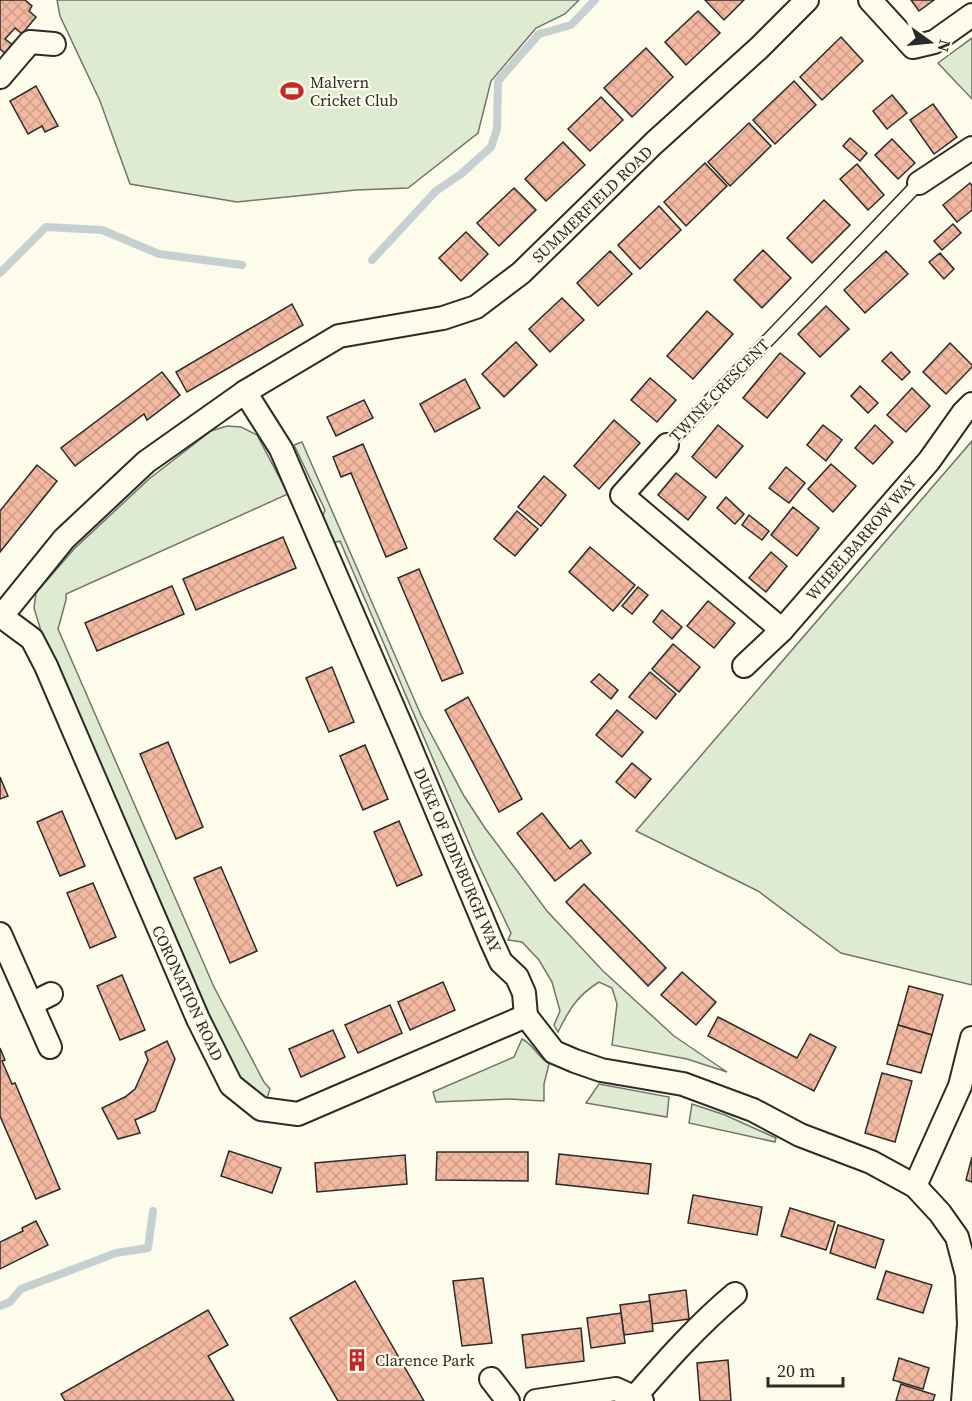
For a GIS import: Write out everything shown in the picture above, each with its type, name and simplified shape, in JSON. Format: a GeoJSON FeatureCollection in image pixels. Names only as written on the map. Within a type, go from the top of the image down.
{"type":"FeatureCollection","features":[{"type":"Feature","properties":{"kind":"street","name":"SUMMERFIELD ROAD"},"geometry":{"type":"LineString","coordinates":[[245,392],[339,336],[443,318],[476,307],[521,273],[654,143],[759,48],[807,0]]}},
{"type":"Feature","properties":{"kind":"street"},"geometry":{"type":"LineString","coordinates":[[870,0],[913,47],[934,42],[972,15]]}},
{"type":"Feature","properties":{"kind":"street"},"geometry":{"type":"LineString","coordinates":[[0,77],[30,42],[54,44]]}},
{"type":"Feature","properties":{"kind":"street","name":"TWINE CRESCENT"},"geometry":{"type":"LineString","coordinates":[[919,183],[972,148]]}},
{"type":"Feature","properties":{"kind":"street"},"geometry":{"type":"LineString","coordinates":[[1,617],[64,539],[146,462],[245,392]]}},
{"type":"Feature","properties":{"kind":"street","name":"DUKE OF EDINBURGH WAY"},"geometry":{"type":"LineString","coordinates":[[245,392],[281,449],[494,948],[501,962],[517,977],[524,993],[526,1016],[554,1052],[601,1070],[683,1084],[753,1110],[800,1134],[871,1162],[915,1186],[940,1213],[957,1237],[967,1275],[969,1353],[963,1401]]}},
{"type":"Feature","properties":{"kind":"street","name":"WHEELBARROW WAY"},"geometry":{"type":"LineString","coordinates":[[744,666],[782,630],[929,461],[972,404]]}},
{"type":"Feature","properties":{"kind":"street","name":"TWINE CRESCENT"},"geometry":{"type":"LineString","coordinates":[[667,445],[622,495],[782,630]]}},
{"type":"Feature","properties":{"kind":"street","name":"CORONATION ROAD"},"geometry":{"type":"LineString","coordinates":[[1,617],[32,639],[198,1019],[231,1085],[261,1109],[298,1114],[526,1016]]}},
{"type":"Feature","properties":{"kind":"street"},"geometry":{"type":"LineString","coordinates":[[0,934],[41,999],[50,1047]]}},
{"type":"Feature","properties":{"kind":"street"},"geometry":{"type":"LineString","coordinates":[[915,1186],[966,1087],[972,1038]]}},
{"type":"Feature","properties":{"kind":"street"},"geometry":{"type":"LineString","coordinates":[[536,1401],[615,1389],[638,1399],[704,1321],[735,1294]]}},
{"type":"Feature","properties":{"kind":"street"},"geometry":{"type":"LineString","coordinates":[[491,1378],[508,1401]]}},
{"type":"Feature","properties":{"kind":"lane","name":"TWINE CRESCENT"},"geometry":{"type":"LineString","coordinates":[[667,445],[919,183]]}},
{"type":"Feature","properties":{"kind":"green space","name":"Malvern Cricket Club"},"geometry":{"type":"Polygon","coordinates":[[[57,0],[579,0],[565,14],[536,28],[491,81],[478,133],[408,188],[356,190],[237,202],[130,184],[100,101],[60,16],[57,0]]]}},
{"type":"Feature","properties":{"kind":"green space"},"geometry":{"type":"Polygon","coordinates":[[[972,38],[972,99],[938,63],[972,38]]]}},
{"type":"Feature","properties":{"kind":"green space"},"geometry":{"type":"Polygon","coordinates":[[[227,426],[241,427],[257,435],[288,494],[66,594],[58,629],[214,987],[264,1082],[270,1089],[266,1101],[235,1077],[44,641],[34,608],[36,593],[74,549],[149,479],[211,431],[227,426]]]}},
{"type":"Feature","properties":{"kind":"green space"},"geometry":{"type":"Polygon","coordinates":[[[972,441],[972,985],[841,953],[758,891],[636,831],[972,441]]]}},
{"type":"Feature","properties":{"kind":"green space"},"geometry":{"type":"Polygon","coordinates":[[[302,442],[421,715],[464,796],[485,828],[547,911],[603,971],[674,1036],[727,1072],[687,1059],[612,1045],[617,1004],[612,988],[599,982],[575,1003],[558,1032],[554,1025],[560,1011],[552,982],[539,960],[522,942],[508,940],[511,933],[474,855],[340,541],[329,544],[320,523],[325,510],[294,445],[302,442]]]}},
{"type":"Feature","properties":{"kind":"green space"},"geometry":{"type":"Polygon","coordinates":[[[522,1039],[549,1064],[544,1084],[544,1101],[509,1099],[436,1102],[433,1092],[514,1057],[522,1039]]]}},
{"type":"Feature","properties":{"kind":"green space"},"geometry":{"type":"Polygon","coordinates":[[[599,1084],[669,1097],[667,1117],[586,1103],[599,1084]]]}},
{"type":"Feature","properties":{"kind":"green space"},"geometry":{"type":"Polygon","coordinates":[[[692,1104],[725,1115],[776,1138],[775,1142],[689,1123],[692,1104]]]}},
{"type":"Feature","properties":{"kind":"building"},"geometry":{"type":"Polygon","coordinates":[[[0,0],[25,0],[32,6],[29,11],[36,17],[22,34],[15,28],[5,39],[13,45],[6,54],[0,49],[0,0]]]}},
{"type":"Feature","properties":{"kind":"building"},"geometry":{"type":"Polygon","coordinates":[[[705,0],[744,0],[724,20],[705,0]]]}},
{"type":"Feature","properties":{"kind":"building"},"geometry":{"type":"Polygon","coordinates":[[[911,0],[934,0],[919,11],[911,0]]]}},
{"type":"Feature","properties":{"kind":"building"},"geometry":{"type":"Polygon","coordinates":[[[698,11],[720,33],[686,65],[665,42],[698,11]]]}},
{"type":"Feature","properties":{"kind":"building"},"geometry":{"type":"Polygon","coordinates":[[[841,37],[863,61],[822,100],[800,77],[841,37]]]}},
{"type":"Feature","properties":{"kind":"building"},"geometry":{"type":"Polygon","coordinates":[[[646,48],[673,77],[632,117],[604,88],[646,48]]]}},
{"type":"Feature","properties":{"kind":"building"},"geometry":{"type":"Polygon","coordinates":[[[794,81],[816,105],[775,144],[753,120],[794,81]]]}},
{"type":"Feature","properties":{"kind":"building"},"geometry":{"type":"Polygon","coordinates":[[[36,86],[58,126],[45,132],[42,126],[28,134],[10,101],[36,86]]]}},
{"type":"Feature","properties":{"kind":"building"},"geometry":{"type":"Polygon","coordinates":[[[892,95],[907,113],[887,129],[873,111],[892,95]]]}},
{"type":"Feature","properties":{"kind":"building"},"geometry":{"type":"Polygon","coordinates":[[[601,97],[623,120],[590,151],[568,129],[601,97]]]}},
{"type":"Feature","properties":{"kind":"building"},"geometry":{"type":"Polygon","coordinates":[[[933,104],[957,137],[934,154],[910,120],[933,104]]]}},
{"type":"Feature","properties":{"kind":"building"},"geometry":{"type":"Polygon","coordinates":[[[749,123],[771,146],[730,186],[708,162],[749,123]]]}},
{"type":"Feature","properties":{"kind":"building"},"geometry":{"type":"Polygon","coordinates":[[[850,138],[867,153],[860,161],[843,146],[850,138]]]}},
{"type":"Feature","properties":{"kind":"building"},"geometry":{"type":"Polygon","coordinates":[[[892,139],[915,163],[898,179],[875,155],[892,139]]]}},
{"type":"Feature","properties":{"kind":"building"},"geometry":{"type":"Polygon","coordinates":[[[563,142],[585,165],[546,201],[525,179],[563,142]]]}},
{"type":"Feature","properties":{"kind":"building"},"geometry":{"type":"Polygon","coordinates":[[[705,163],[727,186],[686,226],[664,202],[705,163]]]}},
{"type":"Feature","properties":{"kind":"building"},"geometry":{"type":"Polygon","coordinates":[[[857,164],[884,195],[868,210],[840,179],[857,164]]]}},
{"type":"Feature","properties":{"kind":"building"},"geometry":{"type":"Polygon","coordinates":[[[970,183],[972,210],[957,222],[943,205],[970,183]]]}},
{"type":"Feature","properties":{"kind":"building"},"geometry":{"type":"Polygon","coordinates":[[[514,188],[536,210],[499,246],[477,223],[514,188]]]}},
{"type":"Feature","properties":{"kind":"building"},"geometry":{"type":"Polygon","coordinates":[[[824,200],[850,225],[812,263],[787,238],[824,200]]]}},
{"type":"Feature","properties":{"kind":"building"},"geometry":{"type":"Polygon","coordinates":[[[659,206],[681,230],[640,269],[618,245],[659,206]]]}},
{"type":"Feature","properties":{"kind":"building"},"geometry":{"type":"Polygon","coordinates":[[[953,224],[961,233],[942,250],[934,241],[953,224]]]}},
{"type":"Feature","properties":{"kind":"building"},"geometry":{"type":"Polygon","coordinates":[[[466,232],[488,254],[461,281],[439,258],[466,232]]]}},
{"type":"Feature","properties":{"kind":"building"},"geometry":{"type":"Polygon","coordinates":[[[763,250],[791,278],[762,308],[734,280],[763,250]]]}},
{"type":"Feature","properties":{"kind":"building"},"geometry":{"type":"Polygon","coordinates":[[[610,251],[632,274],[598,306],[577,283],[610,251]]]}},
{"type":"Feature","properties":{"kind":"building"},"geometry":{"type":"Polygon","coordinates":[[[886,251],[908,274],[865,313],[844,290],[886,251]]]}},
{"type":"Feature","properties":{"kind":"building"},"geometry":{"type":"Polygon","coordinates":[[[940,253],[954,269],[944,279],[929,262],[940,253]]]}},
{"type":"Feature","properties":{"kind":"building"},"geometry":{"type":"Polygon","coordinates":[[[562,298],[584,320],[550,352],[529,329],[562,298]]]}},
{"type":"Feature","properties":{"kind":"building"},"geometry":{"type":"Polygon","coordinates":[[[292,304],[303,325],[187,392],[176,372],[292,304]]]}},
{"type":"Feature","properties":{"kind":"building"},"geometry":{"type":"Polygon","coordinates":[[[826,306],[849,329],[820,357],[798,334],[826,306]]]}},
{"type":"Feature","properties":{"kind":"building"},"geometry":{"type":"Polygon","coordinates":[[[707,311],[733,334],[693,379],[667,356],[707,311]]]}},
{"type":"Feature","properties":{"kind":"building"},"geometry":{"type":"Polygon","coordinates":[[[516,342],[537,365],[504,397],[482,374],[516,342]]]}},
{"type":"Feature","properties":{"kind":"building"},"geometry":{"type":"Polygon","coordinates":[[[950,343],[972,367],[946,394],[923,372],[950,343]]]}},
{"type":"Feature","properties":{"kind":"building"},"geometry":{"type":"Polygon","coordinates":[[[891,352],[910,372],[902,380],[882,361],[891,352]]]}},
{"type":"Feature","properties":{"kind":"building"},"geometry":{"type":"Polygon","coordinates":[[[780,353],[805,373],[767,418],[743,398],[780,353]]]}},
{"type":"Feature","properties":{"kind":"building"},"geometry":{"type":"Polygon","coordinates":[[[162,372],[180,395],[147,420],[144,414],[75,466],[61,448],[162,372]]]}},
{"type":"Feature","properties":{"kind":"building"},"geometry":{"type":"Polygon","coordinates":[[[650,378],[676,400],[657,422],[631,400],[650,378]]]}},
{"type":"Feature","properties":{"kind":"building"},"geometry":{"type":"Polygon","coordinates":[[[465,379],[480,408],[435,432],[420,404],[465,379]]]}},
{"type":"Feature","properties":{"kind":"building"},"geometry":{"type":"Polygon","coordinates":[[[860,386],[878,403],[868,413],[851,396],[860,386]]]}},
{"type":"Feature","properties":{"kind":"building"},"geometry":{"type":"Polygon","coordinates":[[[912,388],[930,406],[906,432],[887,415],[912,388]]]}},
{"type":"Feature","properties":{"kind":"building"},"geometry":{"type":"Polygon","coordinates":[[[364,400],[373,418],[336,436],[327,417],[364,400]]]}},
{"type":"Feature","properties":{"kind":"building"},"geometry":{"type":"Polygon","coordinates":[[[614,420],[640,443],[599,489],[574,466],[614,420]]]}},
{"type":"Feature","properties":{"kind":"building"},"geometry":{"type":"Polygon","coordinates":[[[718,425],[743,446],[716,478],[692,457],[718,425]]]}},
{"type":"Feature","properties":{"kind":"building"},"geometry":{"type":"Polygon","coordinates":[[[823,425],[842,440],[826,461],[807,445],[823,425]]]}},
{"type":"Feature","properties":{"kind":"building"},"geometry":{"type":"Polygon","coordinates":[[[875,425],[893,442],[873,464],[855,448],[875,425]]]}},
{"type":"Feature","properties":{"kind":"building"},"geometry":{"type":"Polygon","coordinates":[[[363,444],[407,548],[386,557],[351,473],[341,477],[333,457],[363,444]]]}},
{"type":"Feature","properties":{"kind":"building"},"geometry":{"type":"Polygon","coordinates":[[[831,464],[856,486],[833,512],[808,489],[831,464]]]}},
{"type":"Feature","properties":{"kind":"building"},"geometry":{"type":"Polygon","coordinates":[[[37,465],[57,481],[0,552],[0,511],[37,465]]]}},
{"type":"Feature","properties":{"kind":"building"},"geometry":{"type":"Polygon","coordinates":[[[786,467],[805,483],[789,503],[769,488],[786,467]]]}},
{"type":"Feature","properties":{"kind":"building"},"geometry":{"type":"Polygon","coordinates":[[[676,473],[706,497],[688,520],[658,495],[676,473]]]}},
{"type":"Feature","properties":{"kind":"building"},"geometry":{"type":"Polygon","coordinates":[[[544,476],[566,495],[541,526],[518,507],[544,476]]]}},
{"type":"Feature","properties":{"kind":"building"},"geometry":{"type":"Polygon","coordinates":[[[726,497],[744,514],[735,524],[717,508],[726,497]]]}},
{"type":"Feature","properties":{"kind":"building"},"geometry":{"type":"Polygon","coordinates":[[[793,507],[819,528],[797,556],[771,535],[793,507]]]}},
{"type":"Feature","properties":{"kind":"building"},"geometry":{"type":"Polygon","coordinates":[[[517,511],[538,529],[515,556],[494,539],[517,511]]]}},
{"type":"Feature","properties":{"kind":"building"},"geometry":{"type":"Polygon","coordinates":[[[749,515],[769,531],[762,540],[742,525],[749,515]]]}},
{"type":"Feature","properties":{"kind":"building"},"geometry":{"type":"Polygon","coordinates":[[[283,537],[296,568],[196,610],[183,579],[283,537]]]}},
{"type":"Feature","properties":{"kind":"building"},"geometry":{"type":"Polygon","coordinates":[[[590,547],[635,585],[613,611],[569,572],[590,547]]]}},
{"type":"Feature","properties":{"kind":"building"},"geometry":{"type":"Polygon","coordinates":[[[771,552],[787,566],[766,592],[749,578],[771,552]]]}},
{"type":"Feature","properties":{"kind":"building"},"geometry":{"type":"Polygon","coordinates":[[[419,569],[463,673],[442,681],[398,578],[419,569]]]}},
{"type":"Feature","properties":{"kind":"building"},"geometry":{"type":"Polygon","coordinates":[[[172,586],[184,614],[97,651],[85,623],[172,586]]]}},
{"type":"Feature","properties":{"kind":"building"},"geometry":{"type":"Polygon","coordinates":[[[638,587],[648,595],[632,614],[622,606],[638,587]]]}},
{"type":"Feature","properties":{"kind":"building"},"geometry":{"type":"Polygon","coordinates":[[[708,601],[735,623],[714,648],[687,626],[708,601]]]}},
{"type":"Feature","properties":{"kind":"building"},"geometry":{"type":"Polygon","coordinates":[[[662,610],[682,627],[672,639],[653,622],[662,610]]]}},
{"type":"Feature","properties":{"kind":"building"},"geometry":{"type":"Polygon","coordinates":[[[673,644],[700,667],[679,692],[652,669],[673,644]]]}},
{"type":"Feature","properties":{"kind":"building"},"geometry":{"type":"Polygon","coordinates":[[[332,667],[354,722],[329,732],[306,678],[332,667]]]}},
{"type":"Feature","properties":{"kind":"building"},"geometry":{"type":"Polygon","coordinates":[[[650,672],[676,694],[656,719],[629,697],[650,672]]]}},
{"type":"Feature","properties":{"kind":"building"},"geometry":{"type":"Polygon","coordinates":[[[599,674],[618,690],[611,699],[591,682],[599,674]]]}},
{"type":"Feature","properties":{"kind":"building"},"geometry":{"type":"Polygon","coordinates":[[[468,697],[522,799],[499,812],[445,710],[468,697]]]}},
{"type":"Feature","properties":{"kind":"building"},"geometry":{"type":"Polygon","coordinates":[[[617,710],[643,732],[622,757],[596,735],[617,710]]]}},
{"type":"Feature","properties":{"kind":"building"},"geometry":{"type":"Polygon","coordinates":[[[168,742],[203,827],[176,839],[140,754],[168,742]]]}},
{"type":"Feature","properties":{"kind":"building"},"geometry":{"type":"Polygon","coordinates":[[[365,745],[388,799],[363,810],[340,756],[365,745]]]}},
{"type":"Feature","properties":{"kind":"building"},"geometry":{"type":"Polygon","coordinates":[[[632,763],[651,779],[635,798],[616,782],[632,763]]]}},
{"type":"Feature","properties":{"kind":"building"},"geometry":{"type":"Polygon","coordinates":[[[0,777],[8,796],[0,799],[0,777]]]}},
{"type":"Feature","properties":{"kind":"building"},"geometry":{"type":"Polygon","coordinates":[[[62,811],[85,866],[60,876],[37,822],[62,811]]]}},
{"type":"Feature","properties":{"kind":"building"},"geometry":{"type":"Polygon","coordinates":[[[542,813],[570,849],[581,840],[591,853],[555,881],[517,833],[542,813]]]}},
{"type":"Feature","properties":{"kind":"building"},"geometry":{"type":"Polygon","coordinates":[[[399,821],[422,875],[397,886],[374,832],[399,821]]]}},
{"type":"Feature","properties":{"kind":"building"},"geometry":{"type":"Polygon","coordinates":[[[221,867],[257,951],[230,963],[194,878],[221,867]]]}},
{"type":"Feature","properties":{"kind":"building"},"geometry":{"type":"Polygon","coordinates":[[[93,883],[116,937],[90,948],[67,893],[93,883]]]}},
{"type":"Feature","properties":{"kind":"building"},"geometry":{"type":"Polygon","coordinates":[[[584,884],[666,968],[648,986],[566,902],[584,884]]]}},
{"type":"Feature","properties":{"kind":"building"},"geometry":{"type":"Polygon","coordinates":[[[682,972],[716,1002],[696,1025],[661,995],[682,972]]]}},
{"type":"Feature","properties":{"kind":"building"},"geometry":{"type":"Polygon","coordinates":[[[122,975],[145,1030],[120,1040],[97,986],[122,975]]]}},
{"type":"Feature","properties":{"kind":"building"},"geometry":{"type":"Polygon","coordinates":[[[443,982],[455,1010],[410,1030],[398,1002],[443,982]]]}},
{"type":"Feature","properties":{"kind":"building"},"geometry":{"type":"Polygon","coordinates":[[[909,986],[943,995],[932,1035],[898,1025],[909,986]]]}},
{"type":"Feature","properties":{"kind":"building"},"geometry":{"type":"Polygon","coordinates":[[[390,1005],[402,1033],[358,1053],[345,1025],[390,1005]]]}},
{"type":"Feature","properties":{"kind":"building"},"geometry":{"type":"Polygon","coordinates":[[[718,1017],[797,1058],[810,1034],[836,1047],[814,1091],[708,1036],[718,1017]]]}},
{"type":"Feature","properties":{"kind":"building"},"geometry":{"type":"Polygon","coordinates":[[[898,1025],[932,1035],[921,1073],[887,1064],[898,1025]]]}},
{"type":"Feature","properties":{"kind":"building"},"geometry":{"type":"Polygon","coordinates":[[[333,1030],[345,1057],[301,1077],[289,1049],[333,1030]]]}},
{"type":"Feature","properties":{"kind":"building"},"geometry":{"type":"Polygon","coordinates":[[[167,1041],[175,1059],[155,1111],[135,1120],[140,1133],[118,1139],[102,1108],[125,1097],[135,1089],[148,1060],[145,1052],[167,1041]]]}},
{"type":"Feature","properties":{"kind":"building"},"geometry":{"type":"Polygon","coordinates":[[[0,1048],[5,1060],[2,1061],[12,1084],[15,1083],[60,1189],[36,1199],[0,1116],[0,1048]]]}},
{"type":"Feature","properties":{"kind":"building"},"geometry":{"type":"Polygon","coordinates":[[[882,1073],[912,1081],[895,1142],[865,1133],[882,1073]]]}},
{"type":"Feature","properties":{"kind":"building"},"geometry":{"type":"Polygon","coordinates":[[[229,1151],[281,1168],[272,1193],[221,1176],[229,1151]]]}},
{"type":"Feature","properties":{"kind":"building"},"geometry":{"type":"Polygon","coordinates":[[[437,1152],[528,1152],[528,1181],[436,1180],[437,1152]]]}},
{"type":"Feature","properties":{"kind":"building"},"geometry":{"type":"Polygon","coordinates":[[[559,1154],[651,1164],[648,1194],[556,1184],[559,1154]]]}},
{"type":"Feature","properties":{"kind":"building"},"geometry":{"type":"Polygon","coordinates":[[[405,1155],[407,1184],[317,1192],[315,1163],[405,1155]]]}},
{"type":"Feature","properties":{"kind":"building"},"geometry":{"type":"Polygon","coordinates":[[[972,1157],[972,1182],[966,1180],[972,1157]]]}},
{"type":"Feature","properties":{"kind":"building"},"geometry":{"type":"Polygon","coordinates":[[[693,1195],[762,1207],[757,1235],[688,1223],[693,1195]]]}},
{"type":"Feature","properties":{"kind":"building"},"geometry":{"type":"Polygon","coordinates":[[[790,1208],[835,1222],[826,1250],[781,1236],[790,1208]]]}},
{"type":"Feature","properties":{"kind":"building"},"geometry":{"type":"Polygon","coordinates":[[[36,1221],[48,1245],[0,1269],[0,1242],[23,1231],[22,1228],[36,1221]]]}},
{"type":"Feature","properties":{"kind":"building"},"geometry":{"type":"Polygon","coordinates":[[[838,1225],[884,1240],[875,1268],[830,1253],[838,1225]]]}},
{"type":"Feature","properties":{"kind":"building"},"geometry":{"type":"Polygon","coordinates":[[[886,1271],[932,1285],[923,1313],[877,1299],[886,1271]]]}},
{"type":"Feature","properties":{"kind":"building"},"geometry":{"type":"Polygon","coordinates":[[[483,1278],[492,1343],[462,1346],[453,1281],[483,1278]]]}},
{"type":"Feature","properties":{"kind":"building","name":"Clarence Park"},"geometry":{"type":"Polygon","coordinates":[[[355,1281],[424,1401],[338,1401],[290,1318],[355,1281]]]}},
{"type":"Feature","properties":{"kind":"building"},"geometry":{"type":"Polygon","coordinates":[[[686,1290],[689,1319],[652,1324],[649,1295],[686,1290]]]}},
{"type":"Feature","properties":{"kind":"building"},"geometry":{"type":"Polygon","coordinates":[[[650,1301],[653,1331],[624,1335],[620,1305],[650,1301]]]}},
{"type":"Feature","properties":{"kind":"building"},"geometry":{"type":"Polygon","coordinates":[[[208,1310],[228,1345],[208,1356],[234,1401],[65,1401],[61,1394],[208,1310]]]}},
{"type":"Feature","properties":{"kind":"building"},"geometry":{"type":"Polygon","coordinates":[[[621,1313],[625,1343],[591,1348],[587,1318],[621,1313]]]}},
{"type":"Feature","properties":{"kind":"building"},"geometry":{"type":"Polygon","coordinates":[[[581,1328],[584,1361],[526,1368],[522,1335],[581,1328]]]}},
{"type":"Feature","properties":{"kind":"building"},"geometry":{"type":"Polygon","coordinates":[[[899,1358],[929,1368],[923,1389],[893,1380],[899,1358]]]}},
{"type":"Feature","properties":{"kind":"building"},"geometry":{"type":"Polygon","coordinates":[[[728,1360],[731,1401],[700,1401],[697,1363],[728,1360]]]}},
{"type":"Feature","properties":{"kind":"building"},"geometry":{"type":"Polygon","coordinates":[[[901,1384],[935,1395],[933,1401],[896,1401],[901,1384]]]}},
{"type":"Feature","properties":{"kind":"waterway"},"geometry":{"type":"LineString","coordinates":[[372,260],[436,191],[461,174],[491,147],[497,129],[498,81],[539,34],[571,25],[595,0]]}},
{"type":"Feature","properties":{"kind":"waterway"},"geometry":{"type":"LineString","coordinates":[[0,273],[46,227],[102,230],[159,254],[242,265]]}},
{"type":"Feature","properties":{"kind":"waterway"},"geometry":{"type":"LineString","coordinates":[[0,1306],[10,1302],[21,1289],[116,1253],[148,1248],[153,1211]]}},
{"type":"Feature","properties":{"kind":"place","name":"Malvern Cricket Club"},"geometry":{"type":"Point","coordinates":[292,91]}},
{"type":"Feature","properties":{"kind":"place","name":"Clarence Park"},"geometry":{"type":"Point","coordinates":[357,1360]}}]}
